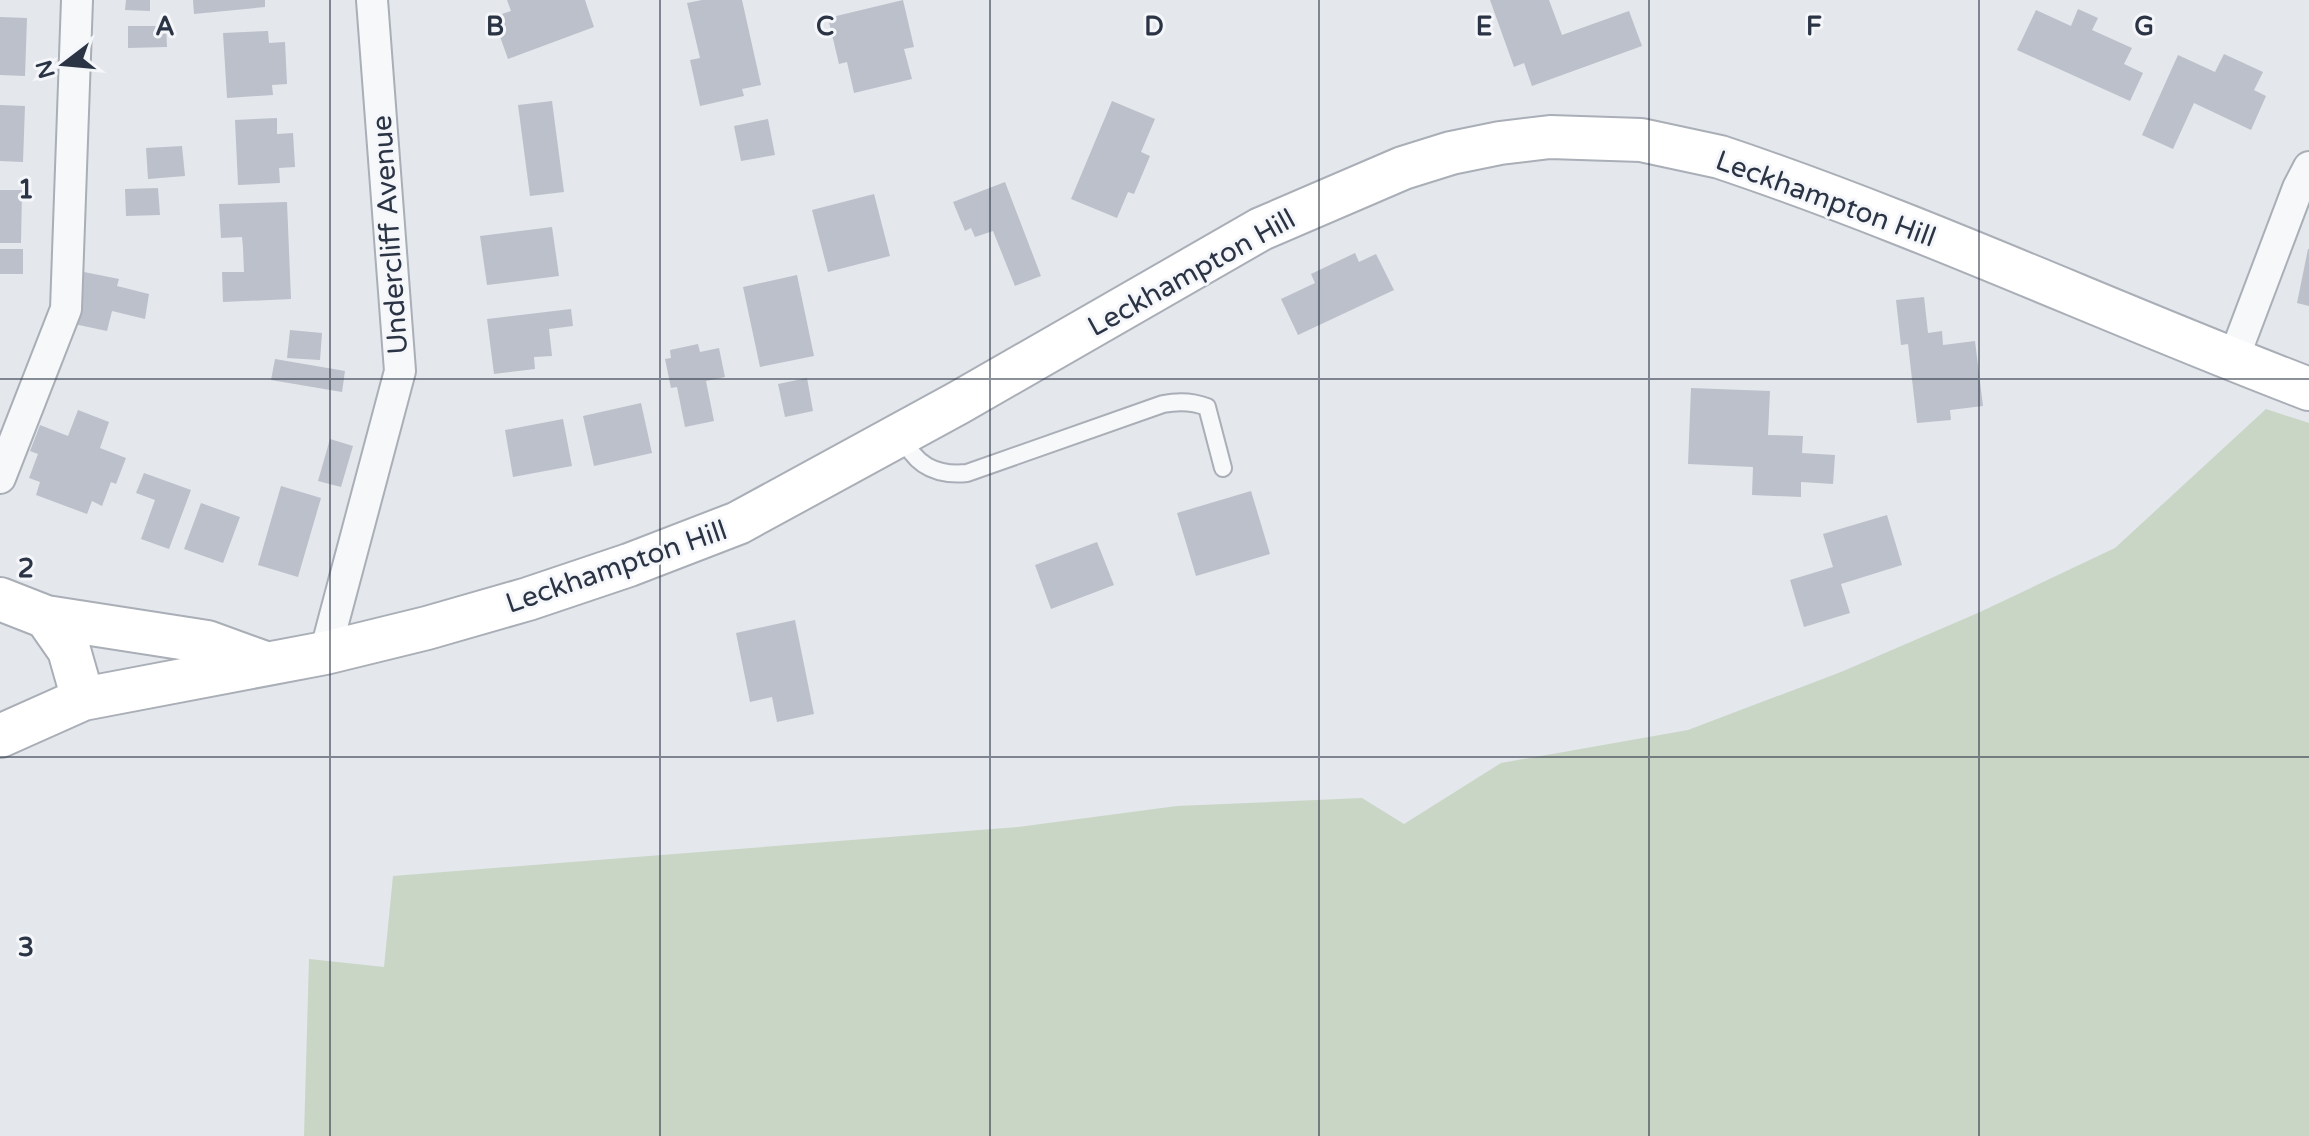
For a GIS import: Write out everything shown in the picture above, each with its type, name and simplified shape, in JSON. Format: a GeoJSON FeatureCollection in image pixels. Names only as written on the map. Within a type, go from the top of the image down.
{"type":"FeatureCollection","features":[{"type":"Feature","properties":{"kind":"street"},"geometry":{"type":"LineString","coordinates":[[0,478],[66,309],[77,0]]}},
{"type":"Feature","properties":{"kind":"street","name":"Undercliff Avenue"},"geometry":{"type":"LineString","coordinates":[[325,653],[400,371],[372,0]]}},
{"type":"Feature","properties":{"kind":"street","name":"Leckhampton Hill"},"geometry":{"type":"LineString","coordinates":[[0,736],[83,699],[325,653],[500,607],[629,565],[738,523],[902,434],[1261,229],[1403,168],[1451,153],[1500,143],[1550,137],[1641,140],[1720,157],[2007,266],[2309,389]]}},
{"type":"Feature","properties":{"kind":"street"},"geometry":{"type":"LineString","coordinates":[[2233,360],[2298,188],[2309,167]]}},
{"type":"Feature","properties":{"kind":"street"},"geometry":{"type":"LineString","coordinates":[[0,599],[46,617],[207,642],[265,663]]}},
{"type":"Feature","properties":{"kind":"street"},"geometry":{"type":"LineString","coordinates":[[46,617],[69,650],[83,699]]}},
{"type":"Feature","properties":{"kind":"lane"},"geometry":{"type":"LineString","coordinates":[[902,434],[914,457],[925,466],[952,474],[967,473],[1163,404],[1177,401],[1197,403],[1207,407],[1223,468]]}},
{"type":"Feature","properties":{"kind":"green space"},"geometry":{"type":"Polygon","coordinates":[[[2266,409],[2309,423],[2309,1136],[304,1136],[309,959],[384,967],[393,876],[1018,827],[1177,806],[1362,798],[1404,824],[1501,763],[1688,730],[1841,672],[1980,612],[2115,548],[2266,409]]]}},
{"type":"Feature","properties":{"kind":"building"},"geometry":{"type":"Polygon","coordinates":[[[126,0],[150,0],[150,11],[125,10],[126,0]]]}},
{"type":"Feature","properties":{"kind":"building"},"geometry":{"type":"Polygon","coordinates":[[[193,0],[265,0],[265,7],[194,14],[193,0]]]}},
{"type":"Feature","properties":{"kind":"building"},"geometry":{"type":"Polygon","coordinates":[[[507,0],[585,0],[594,27],[508,59],[493,17],[511,11],[507,0]]]}},
{"type":"Feature","properties":{"kind":"building"},"geometry":{"type":"Polygon","coordinates":[[[742,0],[761,85],[742,89],[744,96],[700,106],[690,60],[700,58],[687,3],[742,0]]]}},
{"type":"Feature","properties":{"kind":"building"},"geometry":{"type":"Polygon","coordinates":[[[903,0],[914,47],[904,49],[912,79],[854,93],[847,62],[839,64],[828,18],[903,0]]]}},
{"type":"Feature","properties":{"kind":"building"},"geometry":{"type":"Polygon","coordinates":[[[1490,0],[1549,0],[1562,35],[1629,11],[1642,46],[1532,86],[1524,63],[1514,67],[1490,0]]]}},
{"type":"Feature","properties":{"kind":"building"},"geometry":{"type":"Polygon","coordinates":[[[2078,9],[2098,18],[2092,30],[2132,48],[2124,64],[2143,73],[2130,101],[2017,50],[2036,10],[2071,26],[2078,9]]]}},
{"type":"Feature","properties":{"kind":"building"},"geometry":{"type":"Polygon","coordinates":[[[0,17],[27,18],[25,76],[0,75],[0,17]]]}},
{"type":"Feature","properties":{"kind":"building"},"geometry":{"type":"Polygon","coordinates":[[[128,26],[166,26],[167,47],[128,48],[128,26]]]}},
{"type":"Feature","properties":{"kind":"building"},"geometry":{"type":"Polygon","coordinates":[[[268,31],[269,43],[285,42],[287,84],[272,85],[273,95],[227,98],[223,33],[268,31]]]}},
{"type":"Feature","properties":{"kind":"building"},"geometry":{"type":"Polygon","coordinates":[[[2224,54],[2263,72],[2254,90],[2266,96],[2251,130],[2194,103],[2173,149],[2142,135],[2178,55],[2215,72],[2224,54]]]}},
{"type":"Feature","properties":{"kind":"building"},"geometry":{"type":"Polygon","coordinates":[[[552,101],[564,192],[530,196],[518,105],[552,101]]]}},
{"type":"Feature","properties":{"kind":"building"},"geometry":{"type":"Polygon","coordinates":[[[1112,101],[1155,119],[1141,152],[1150,156],[1134,194],[1128,192],[1117,218],[1071,199],[1112,101]]]}},
{"type":"Feature","properties":{"kind":"building"},"geometry":{"type":"Polygon","coordinates":[[[0,105],[25,106],[23,162],[0,161],[0,105]]]}},
{"type":"Feature","properties":{"kind":"building"},"geometry":{"type":"Polygon","coordinates":[[[277,118],[277,134],[293,133],[295,167],[279,168],[280,183],[238,185],[235,120],[277,118]]]}},
{"type":"Feature","properties":{"kind":"building"},"geometry":{"type":"Polygon","coordinates":[[[768,119],[775,155],[741,161],[734,126],[768,119]]]}},
{"type":"Feature","properties":{"kind":"building"},"geometry":{"type":"Polygon","coordinates":[[[182,146],[185,176],[148,179],[146,148],[182,146]]]}},
{"type":"Feature","properties":{"kind":"building"},"geometry":{"type":"Polygon","coordinates":[[[1005,182],[1041,276],[1015,286],[993,231],[975,237],[971,228],[965,231],[953,202],[1005,182]]]}},
{"type":"Feature","properties":{"kind":"building"},"geometry":{"type":"Polygon","coordinates":[[[158,188],[160,215],[126,216],[125,189],[158,188]]]}},
{"type":"Feature","properties":{"kind":"building"},"geometry":{"type":"Polygon","coordinates":[[[0,190],[22,190],[21,243],[0,243],[0,190]]]}},
{"type":"Feature","properties":{"kind":"building"},"geometry":{"type":"Polygon","coordinates":[[[874,194],[890,256],[828,272],[812,210],[874,194]]]}},
{"type":"Feature","properties":{"kind":"building"},"geometry":{"type":"Polygon","coordinates":[[[287,202],[291,299],[223,302],[222,272],[244,272],[242,237],[221,238],[219,204],[287,202]]]}},
{"type":"Feature","properties":{"kind":"building"},"geometry":{"type":"Polygon","coordinates":[[[552,227],[559,276],[487,285],[480,236],[552,227]]]}},
{"type":"Feature","properties":{"kind":"building"},"geometry":{"type":"Polygon","coordinates":[[[0,249],[23,249],[23,274],[0,274],[0,249]]]}},
{"type":"Feature","properties":{"kind":"building"},"geometry":{"type":"Polygon","coordinates":[[[2309,249],[2309,306],[2297,303],[2309,249]]]}},
{"type":"Feature","properties":{"kind":"building"},"geometry":{"type":"Polygon","coordinates":[[[1355,253],[1359,262],[1376,254],[1394,290],[1298,335],[1281,299],[1315,283],[1311,274],[1355,253]]]}},
{"type":"Feature","properties":{"kind":"building"},"geometry":{"type":"Polygon","coordinates":[[[84,272],[119,279],[117,286],[149,294],[145,319],[112,311],[107,331],[74,324],[84,272]]]}},
{"type":"Feature","properties":{"kind":"building"},"geometry":{"type":"Polygon","coordinates":[[[797,275],[814,356],[760,367],[743,287],[797,275]]]}},
{"type":"Feature","properties":{"kind":"building"},"geometry":{"type":"Polygon","coordinates":[[[1924,297],[1928,333],[1942,331],[1943,345],[1975,341],[1983,406],[1950,410],[1951,420],[1917,423],[1908,344],[1901,345],[1896,300],[1924,297]]]}},
{"type":"Feature","properties":{"kind":"building"},"geometry":{"type":"Polygon","coordinates":[[[571,309],[573,326],[549,329],[552,356],[534,357],[535,369],[494,374],[487,319],[571,309]]]}},
{"type":"Feature","properties":{"kind":"building"},"geometry":{"type":"Polygon","coordinates":[[[290,330],[322,333],[320,360],[287,358],[290,330]]]}},
{"type":"Feature","properties":{"kind":"building"},"geometry":{"type":"Polygon","coordinates":[[[698,344],[700,352],[719,348],[725,377],[706,381],[714,421],[685,427],[677,387],[671,388],[665,359],[671,358],[670,350],[698,344]]]}},
{"type":"Feature","properties":{"kind":"building"},"geometry":{"type":"Polygon","coordinates":[[[275,359],[345,371],[342,392],[271,380],[275,359]]]}},
{"type":"Feature","properties":{"kind":"building"},"geometry":{"type":"Polygon","coordinates":[[[807,378],[813,411],[785,417],[778,384],[807,378]]]}},
{"type":"Feature","properties":{"kind":"building"},"geometry":{"type":"Polygon","coordinates":[[[1691,388],[1770,391],[1768,435],[1803,436],[1802,453],[1835,455],[1833,484],[1801,482],[1801,497],[1752,495],[1753,467],[1688,464],[1691,388]]]}},
{"type":"Feature","properties":{"kind":"building"},"geometry":{"type":"Polygon","coordinates":[[[641,403],[652,453],[594,466],[583,416],[641,403]]]}},
{"type":"Feature","properties":{"kind":"building"},"geometry":{"type":"Polygon","coordinates":[[[78,410],[109,422],[100,448],[126,458],[116,484],[111,482],[102,506],[92,501],[87,514],[36,495],[40,482],[29,478],[38,454],[30,451],[40,425],[68,436],[78,410]]]}},
{"type":"Feature","properties":{"kind":"building"},"geometry":{"type":"Polygon","coordinates":[[[563,419],[572,466],[513,477],[505,430],[563,419]]]}},
{"type":"Feature","properties":{"kind":"building"},"geometry":{"type":"Polygon","coordinates":[[[330,439],[353,446],[341,487],[318,481],[330,439]]]}},
{"type":"Feature","properties":{"kind":"building"},"geometry":{"type":"Polygon","coordinates":[[[144,473],[191,490],[169,549],[141,539],[155,500],[136,493],[144,473]]]}},
{"type":"Feature","properties":{"kind":"building"},"geometry":{"type":"Polygon","coordinates":[[[281,486],[321,498],[298,577],[258,565],[281,486]]]}},
{"type":"Feature","properties":{"kind":"building"},"geometry":{"type":"Polygon","coordinates":[[[1251,491],[1270,554],[1196,576],[1177,513],[1251,491]]]}},
{"type":"Feature","properties":{"kind":"building"},"geometry":{"type":"Polygon","coordinates":[[[201,503],[240,517],[223,563],[184,549],[201,503]]]}},
{"type":"Feature","properties":{"kind":"building"},"geometry":{"type":"Polygon","coordinates":[[[1887,515],[1902,565],[1841,584],[1850,613],[1804,627],[1790,580],[1833,567],[1823,534],[1887,515]]]}},
{"type":"Feature","properties":{"kind":"building"},"geometry":{"type":"Polygon","coordinates":[[[1097,542],[1114,585],[1051,609],[1035,565],[1097,542]]]}},
{"type":"Feature","properties":{"kind":"building"},"geometry":{"type":"Polygon","coordinates":[[[795,620],[814,714],[777,722],[772,697],[750,702],[736,633],[795,620]]]}}]}
